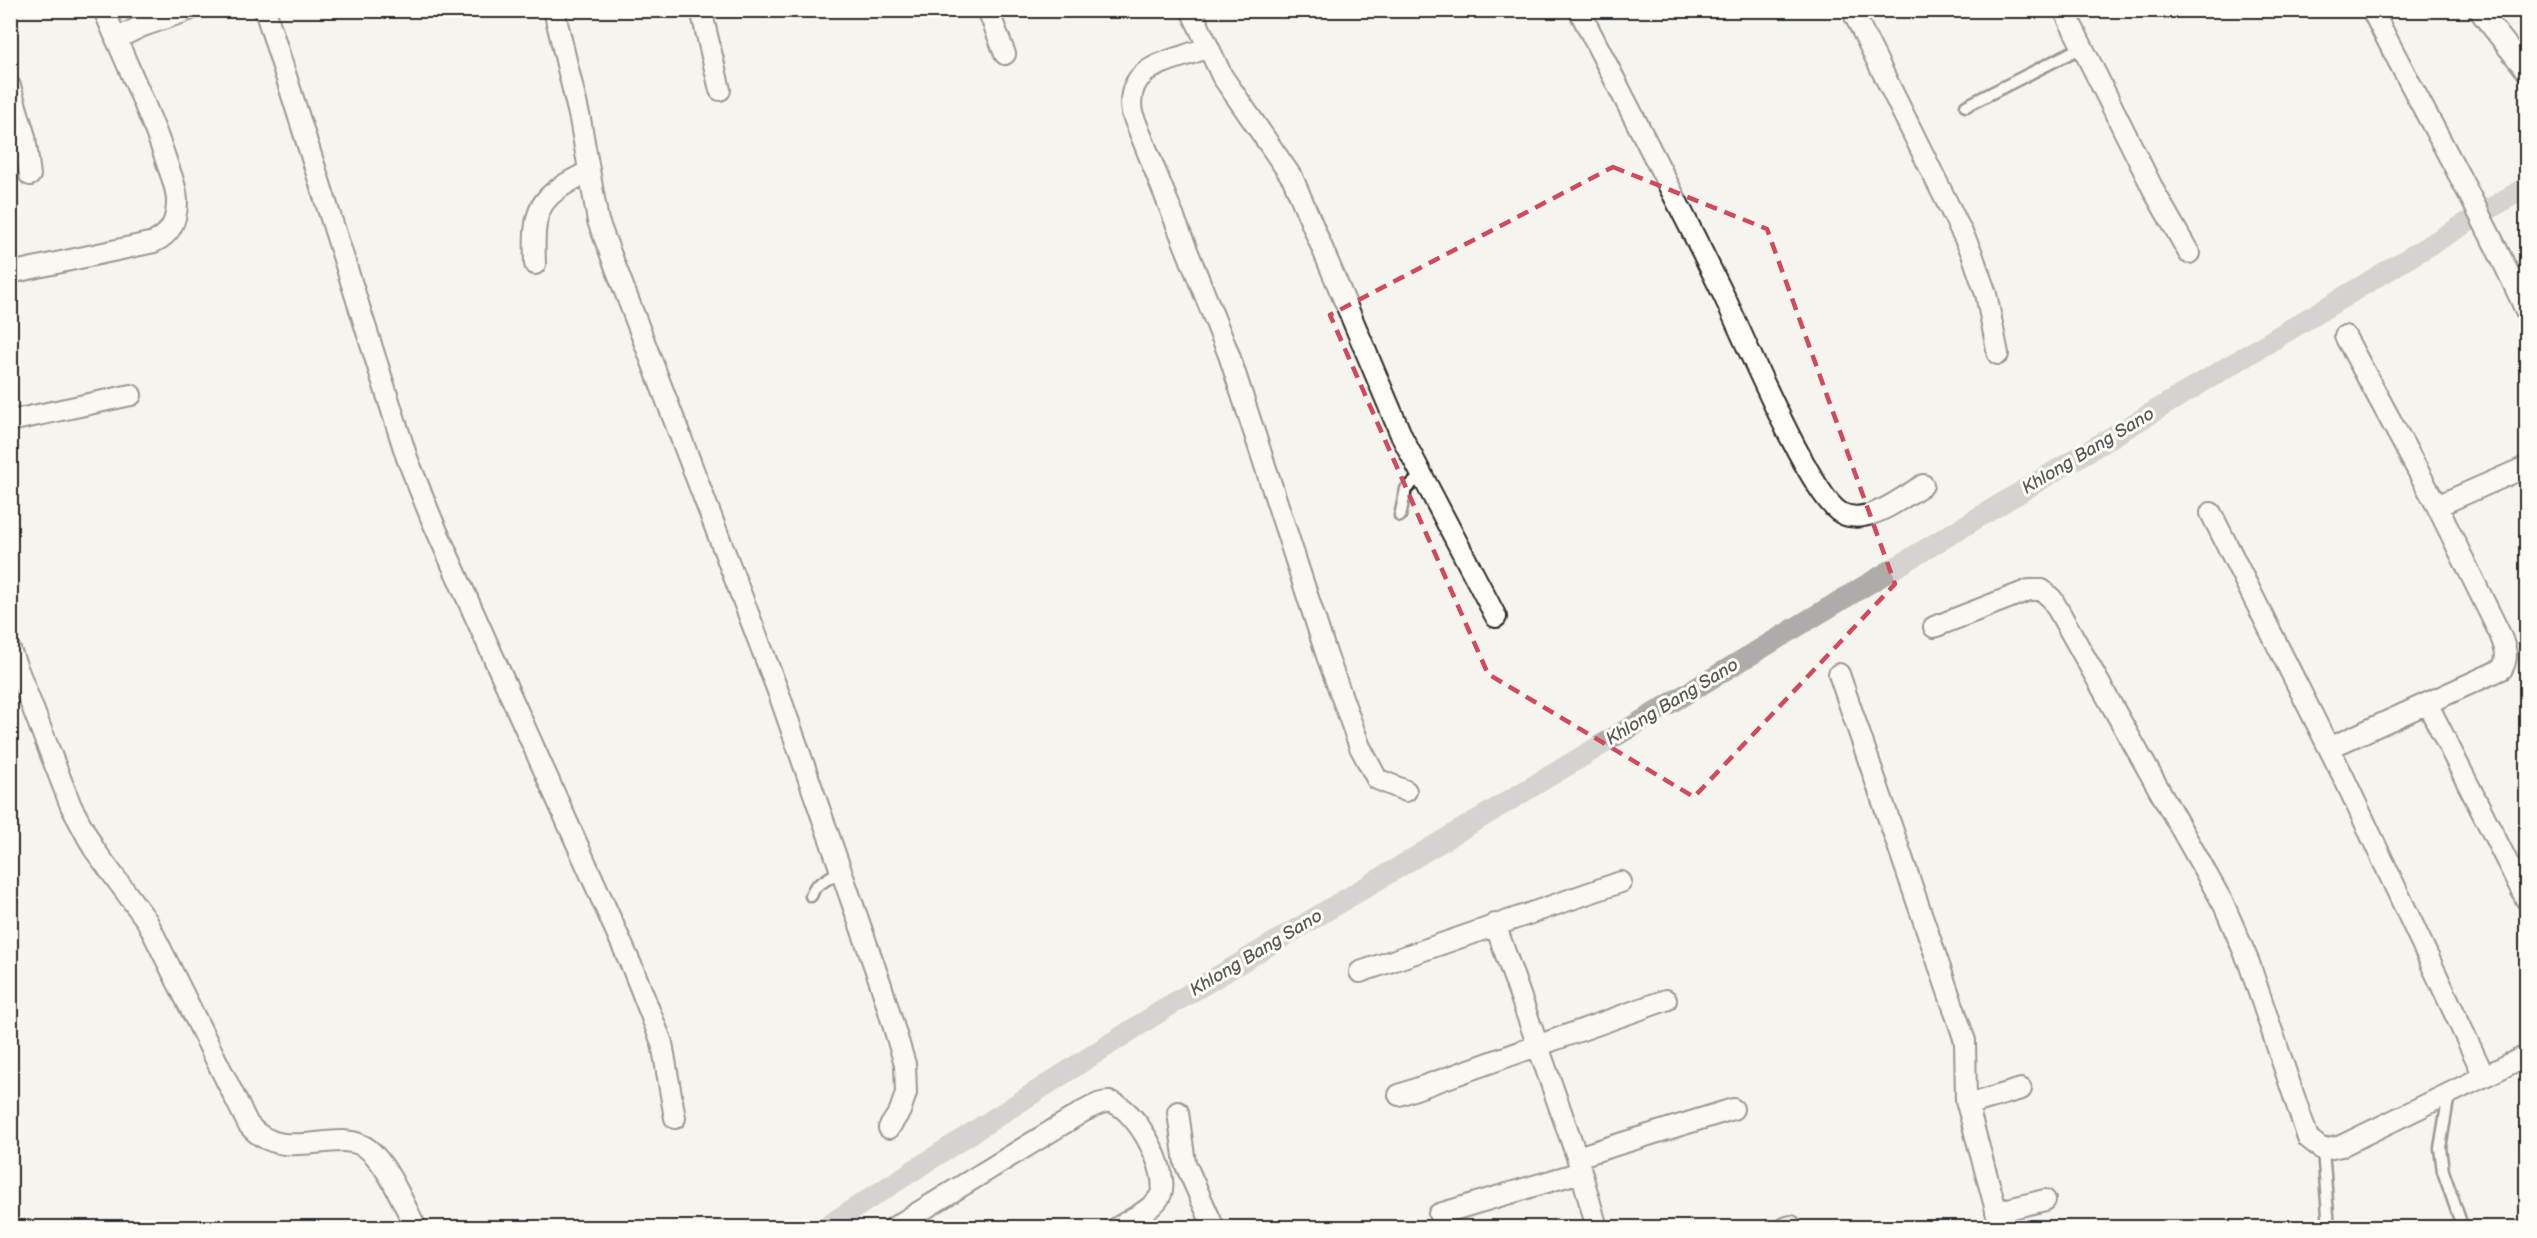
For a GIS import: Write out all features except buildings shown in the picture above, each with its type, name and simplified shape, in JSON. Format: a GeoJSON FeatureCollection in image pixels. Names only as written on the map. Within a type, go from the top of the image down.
{"type":"FeatureCollection","features":[{"type":"Feature","properties":{"kind":"street"},"geometry":{"type":"LineString","coordinates":[[10,273],[154,242],[166,237],[173,227],[177,201],[174,185],[159,139],[104,10]]}},
{"type":"Feature","properties":{"kind":"street"},"geometry":{"type":"LineString","coordinates":[[116,39],[140,27],[189,10]]}},
{"type":"Feature","properties":{"kind":"street"},"geometry":{"type":"LineString","coordinates":[[265,10],[407,459],[432,520],[633,969],[662,1043],[675,1118]]}},
{"type":"Feature","properties":{"kind":"street"},"geometry":{"type":"LineString","coordinates":[[554,10],[574,91],[598,221],[779,694],[882,985],[905,1064],[906,1093],[900,1111],[889,1128]]}},
{"type":"Feature","properties":{"kind":"street"},"geometry":{"type":"LineString","coordinates":[[701,10],[720,90]]}},
{"type":"Feature","properties":{"kind":"street"},"geometry":{"type":"LineString","coordinates":[[988,10],[1005,54]]}},
{"type":"Feature","properties":{"kind":"street"},"geometry":{"type":"LineString","coordinates":[[1191,10],[1227,85],[1293,179],[1402,437],[1496,617]]}},
{"type":"Feature","properties":{"kind":"street"},"geometry":{"type":"LineString","coordinates":[[1579,10],[1725,299],[1807,468],[1830,506],[1842,514],[1863,516],[1923,485]]}},
{"type":"Feature","properties":{"kind":"street"},"geometry":{"type":"LineString","coordinates":[[1852,10],[1971,251],[1986,294],[1998,354]]}},
{"type":"Feature","properties":{"kind":"street"},"geometry":{"type":"LineString","coordinates":[[2064,10],[2155,193],[2189,253]]}},
{"type":"Feature","properties":{"kind":"street"},"geometry":{"type":"LineString","coordinates":[[2372,10],[2421,107],[2492,236],[2526,311]]}},
{"type":"Feature","properties":{"kind":"street"},"geometry":{"type":"LineString","coordinates":[[2479,10],[2526,70]]}},
{"type":"Feature","properties":{"kind":"street"},"geometry":{"type":"LineString","coordinates":[[1208,47],[1144,72],[1134,82],[1130,98],[1132,113],[1229,355],[1323,645],[1360,747],[1377,779],[1406,791]]}},
{"type":"Feature","properties":{"kind":"street"},"geometry":{"type":"LineString","coordinates":[[10,86],[25,137],[30,175]]}},
{"type":"Feature","properties":{"kind":"street"},"geometry":{"type":"LineString","coordinates":[[535,264],[534,223],[540,208],[547,197],[561,185],[588,172]]}},
{"type":"Feature","properties":{"kind":"street"},"geometry":{"type":"LineString","coordinates":[[2329,748],[2428,705],[2502,669],[2506,661],[2506,649],[2499,632],[2437,506],[2345,336]]}},
{"type":"Feature","properties":{"kind":"street"},"geometry":{"type":"LineString","coordinates":[[10,421],[130,396]]}},
{"type":"Feature","properties":{"kind":"street"},"geometry":{"type":"LineString","coordinates":[[2437,506],[2526,467]]}},
{"type":"Feature","properties":{"kind":"street"},"geometry":{"type":"LineString","coordinates":[[2211,513],[2329,748],[2484,1076]]}},
{"type":"Feature","properties":{"kind":"street"},"geometry":{"type":"LineString","coordinates":[[1934,627],[2029,590],[2042,590],[2052,599],[2224,905],[2249,963],[2308,1138],[2323,1150],[2341,1146],[2526,1056]]}},
{"type":"Feature","properties":{"kind":"street"},"geometry":{"type":"LineString","coordinates":[[10,650],[71,806],[94,849],[147,921],[248,1124],[256,1134],[280,1143],[352,1143],[367,1148],[378,1160],[416,1227]]}},
{"type":"Feature","properties":{"kind":"street"},"geometry":{"type":"LineString","coordinates":[[1839,674],[1965,1041],[1967,1105],[1998,1220],[2045,1200]]}},
{"type":"Feature","properties":{"kind":"street"},"geometry":{"type":"LineString","coordinates":[[2428,705],[2526,899]]}},
{"type":"Feature","properties":{"kind":"street"},"geometry":{"type":"LineString","coordinates":[[1360,972],[1621,882]]}},
{"type":"Feature","properties":{"kind":"street"},"geometry":{"type":"LineString","coordinates":[[1495,924],[1579,1164],[1597,1227]]}},
{"type":"Feature","properties":{"kind":"street"},"geometry":{"type":"LineString","coordinates":[[1399,1095],[1666,1000]]}},
{"type":"Feature","properties":{"kind":"street"},"geometry":{"type":"LineString","coordinates":[[1967,1105],[2020,1089]]}},
{"type":"Feature","properties":{"kind":"street"},"geometry":{"type":"LineString","coordinates":[[893,1227],[1084,1111],[1097,1104],[1110,1102],[1122,1107],[1145,1134],[1164,1184],[1160,1197],[1150,1207],[1117,1227]]}},
{"type":"Feature","properties":{"kind":"street"},"geometry":{"type":"LineString","coordinates":[[1439,1214],[1733,1109]]}},
{"type":"Feature","properties":{"kind":"street"},"geometry":{"type":"LineString","coordinates":[[1178,1112],[1185,1163],[1214,1227]]}},
{"type":"Feature","properties":{"kind":"lane"},"geometry":{"type":"LineString","coordinates":[[1966,106],[2082,47]]}},
{"type":"Feature","properties":{"kind":"lane"},"geometry":{"type":"LineString","coordinates":[[1400,516],[1406,489],[1422,475]]}},
{"type":"Feature","properties":{"kind":"lane"},"geometry":{"type":"LineString","coordinates":[[811,896],[815,887],[841,870]]}},
{"type":"Feature","properties":{"kind":"lane"},"geometry":{"type":"LineString","coordinates":[[2449,1094],[2440,1148],[2443,1171],[2460,1220]]}},
{"type":"Feature","properties":{"kind":"lane"},"geometry":{"type":"LineString","coordinates":[[2323,1150],[2329,1227]]}},
{"type":"Feature","properties":{"kind":"highlighted area"},"geometry":{"type":"Polygon","coordinates":[[[1613,167],[1767,229],[1895,584],[1694,797],[1488,674],[1330,315],[1613,167]]]}},
{"type":"Feature","properties":{"kind":"waterway","name":"Khlong Bang Sano"},"geometry":{"type":"LineString","coordinates":[[824,1228],[1172,1004],[2526,187]]}}]}
